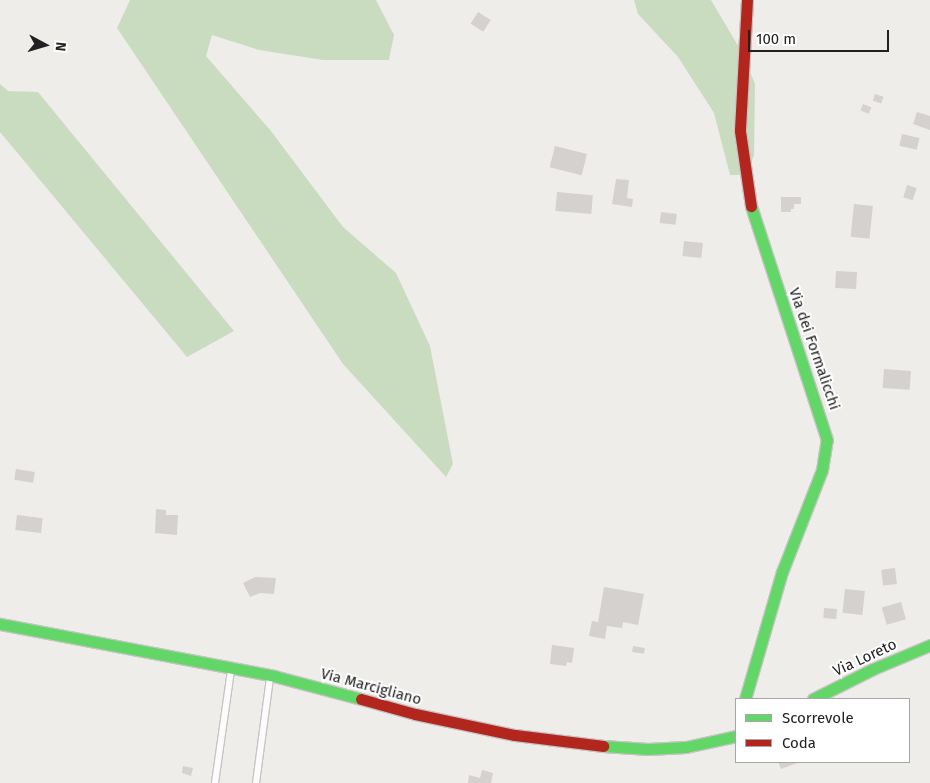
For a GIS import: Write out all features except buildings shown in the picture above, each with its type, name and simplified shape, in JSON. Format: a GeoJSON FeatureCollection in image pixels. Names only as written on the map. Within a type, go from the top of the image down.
{"type":"FeatureCollection","features":[{"type":"Feature","properties":{"kind":"street","name":"Via dei Formalicchi"},"geometry":{"type":"LineString","coordinates":[[745,698],[782,572],[822,470],[827,440],[823,422],[755,220],[747,186],[740,131],[747,0]]}},
{"type":"Feature","properties":{"kind":"street","name":"Via Marcigliano"},"geometry":{"type":"LineString","coordinates":[[0,624],[232,668],[442,720],[557,741],[601,746],[665,749],[706,744],[735,736]]}},
{"type":"Feature","properties":{"kind":"street","name":"Via Loreto"},"geometry":{"type":"LineString","coordinates":[[815,698],[873,669],[930,646]]}},
{"type":"Feature","properties":{"kind":"lane"},"geometry":{"type":"LineString","coordinates":[[215,783],[232,668]]}},
{"type":"Feature","properties":{"kind":"lane"},"geometry":{"type":"LineString","coordinates":[[256,783],[270,676]]}},
{"type":"Feature","properties":{"kind":"green space"},"geometry":{"type":"Polygon","coordinates":[[[130,0],[376,0],[394,35],[389,60],[323,60],[259,50],[212,35],[206,56],[271,131],[343,227],[396,273],[430,346],[453,464],[446,477],[343,364],[117,28],[130,0]]]}},
{"type":"Feature","properties":{"kind":"green space"},"geometry":{"type":"Polygon","coordinates":[[[634,0],[711,0],[743,54],[755,84],[754,156],[745,175],[730,175],[714,113],[678,57],[638,14],[634,0]]]}},
{"type":"Feature","properties":{"kind":"green space"},"geometry":{"type":"Polygon","coordinates":[[[0,84],[8,91],[38,92],[234,331],[187,357],[0,132],[0,84]]]}},
{"type":"Feature","properties":{"kind":"traffic: fast"},"geometry":{"type":"LineString","coordinates":[[745,698],[782,572],[822,470],[827,440],[751,206]]}},
{"type":"Feature","properties":{"kind":"traffic: fast"},"geometry":{"type":"LineString","coordinates":[[0,624],[274,676],[361,699]]}},
{"type":"Feature","properties":{"kind":"traffic: fast"},"geometry":{"type":"LineString","coordinates":[[815,698],[873,669],[930,645]]}},
{"type":"Feature","properties":{"kind":"traffic: fast"},"geometry":{"type":"LineString","coordinates":[[603,746],[648,749],[686,747],[735,736]]}},
{"type":"Feature","properties":{"kind":"traffic: jam"},"geometry":{"type":"LineString","coordinates":[[747,0],[740,131],[751,206]]}},
{"type":"Feature","properties":{"kind":"traffic: jam"},"geometry":{"type":"LineString","coordinates":[[361,699],[415,714],[515,735],[603,746]]}}]}
